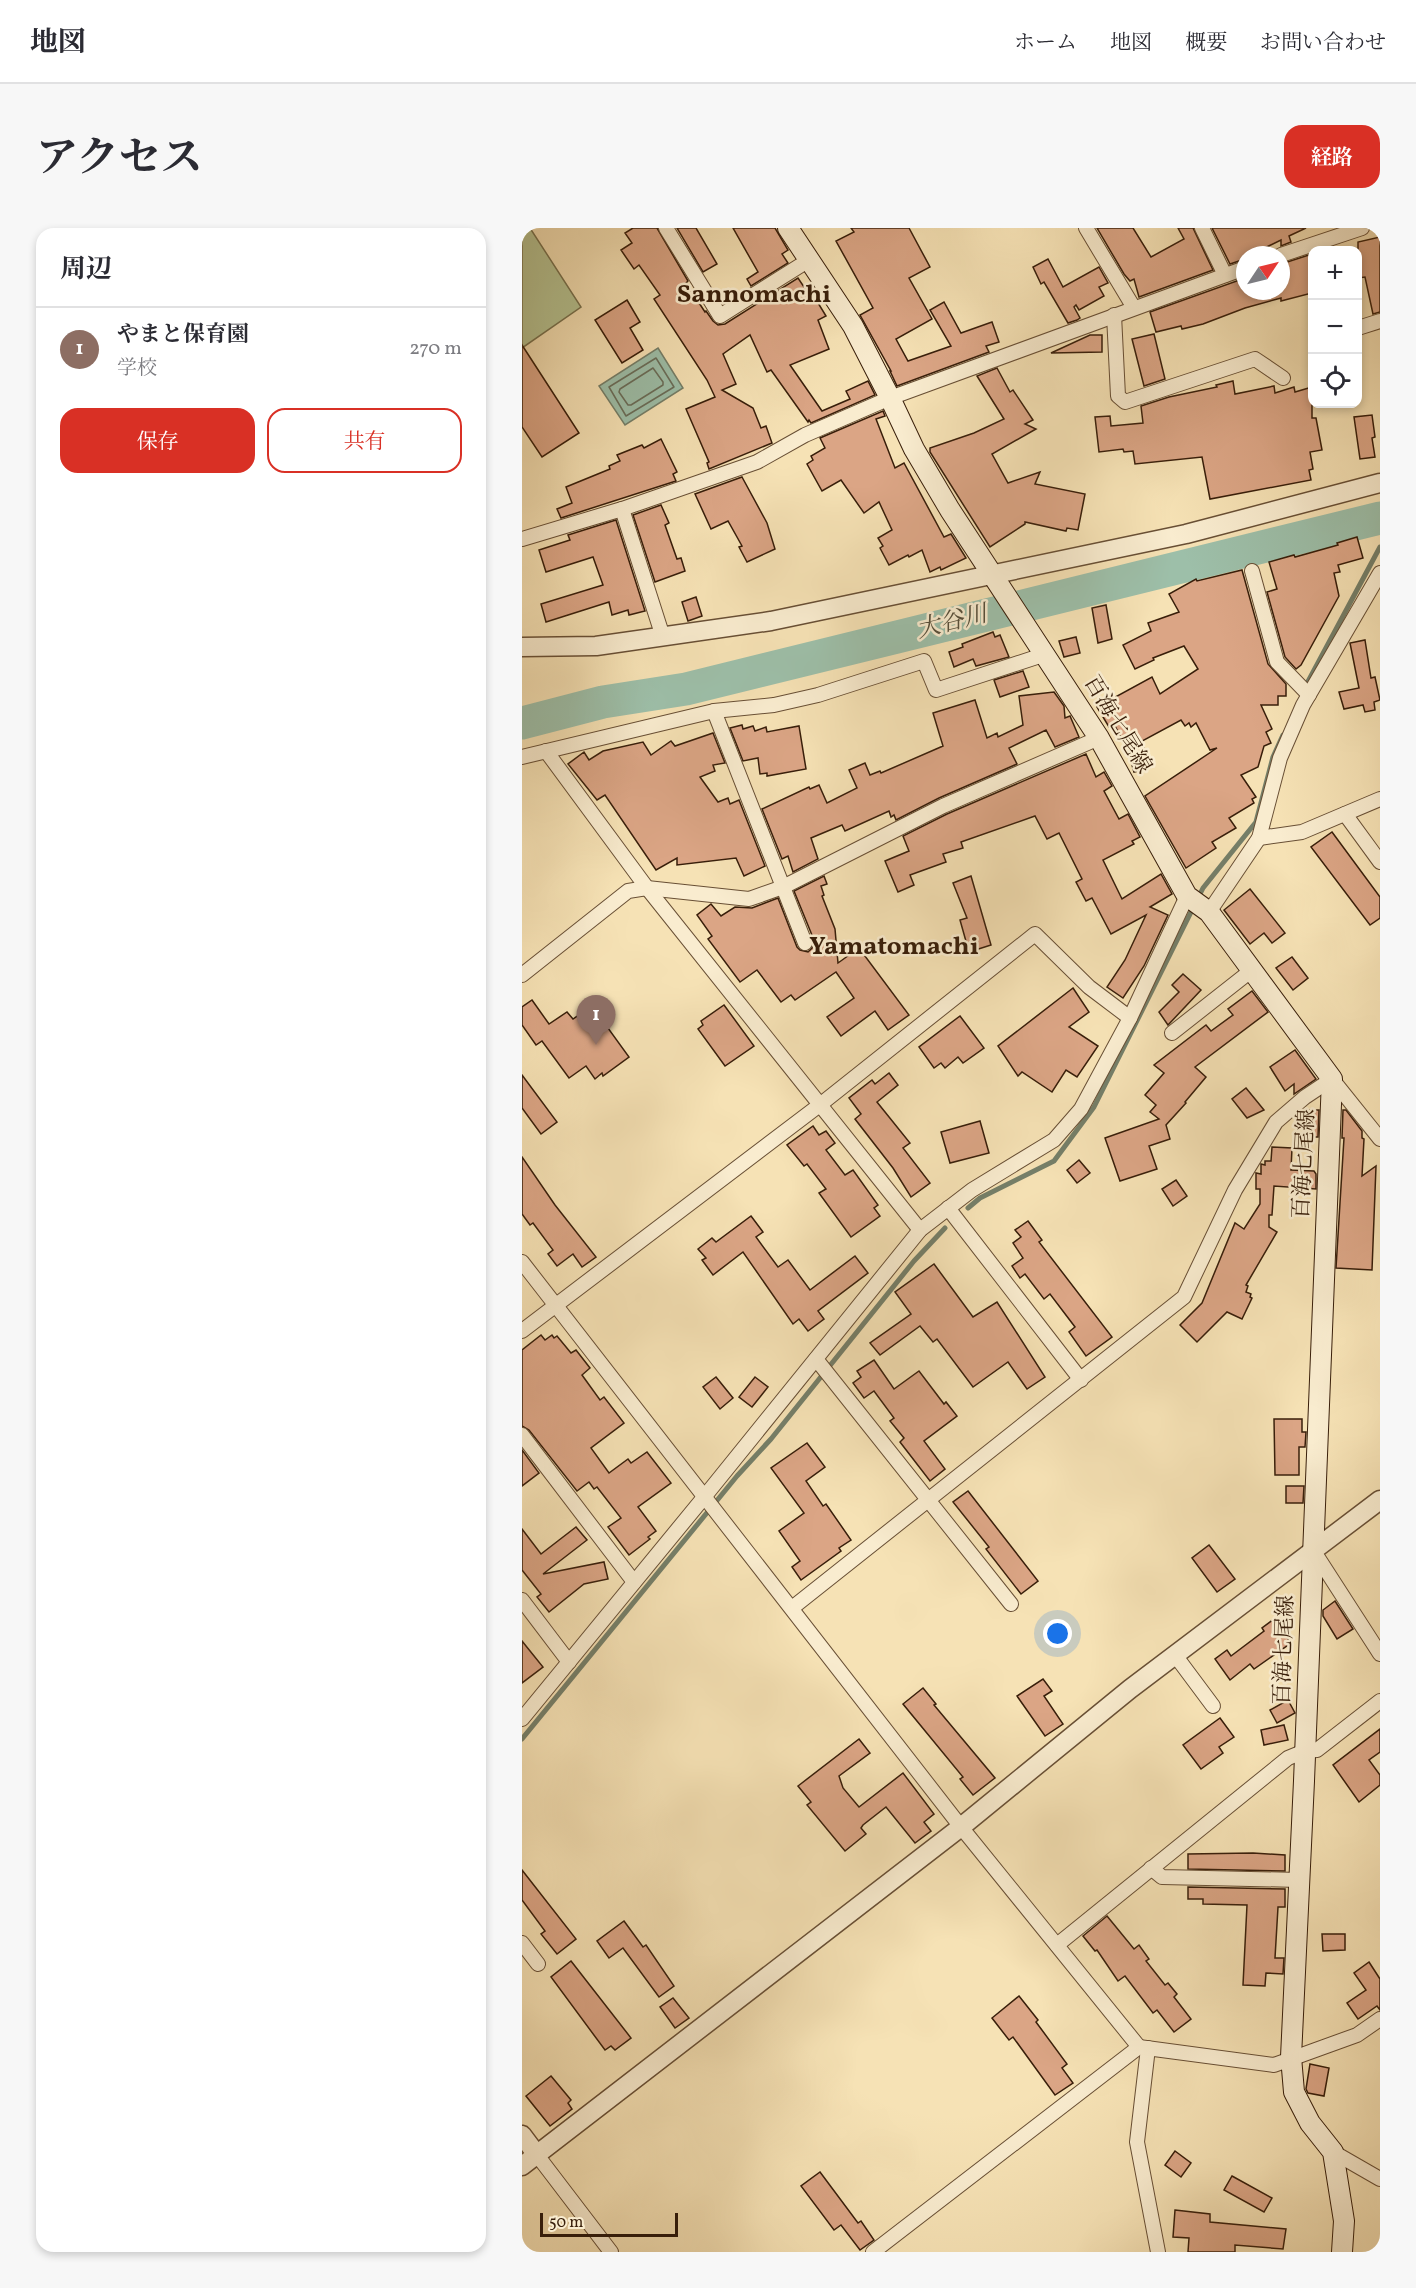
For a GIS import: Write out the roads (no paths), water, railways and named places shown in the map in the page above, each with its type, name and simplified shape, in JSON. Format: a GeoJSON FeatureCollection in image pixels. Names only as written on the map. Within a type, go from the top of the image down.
{"type":"FeatureCollection","features":[{"type":"Feature","properties":{"kind":"main road","name":"百海七尾線"},"geometry":{"type":"LineString","coordinates":[[788,228],[853,326],[914,449],[992,576],[1046,654],[1099,738],[1197,904],[1252,970],[1332,1079],[1291,2057],[1294,2092],[1310,2123],[1333,2152],[1344,2221],[1342,2252]]}},
{"type":"Feature","properties":{"kind":"street"},"geometry":{"type":"LineString","coordinates":[[666,228],[720,316],[809,260]]}},
{"type":"Feature","properties":{"kind":"street"},"geometry":{"type":"LineString","coordinates":[[1086,228],[1134,309]]}},
{"type":"Feature","properties":{"kind":"street"},"geometry":{"type":"LineString","coordinates":[[1202,228],[1225,275]]}},
{"type":"Feature","properties":{"kind":"street"},"geometry":{"type":"LineString","coordinates":[[1290,252],[1362,228]]}},
{"type":"Feature","properties":{"kind":"street"},"geometry":{"type":"LineString","coordinates":[[522,539],[622,509],[757,462],[805,435],[890,398],[1236,271]]}},
{"type":"Feature","properties":{"kind":"street"},"geometry":{"type":"LineString","coordinates":[[1114,315],[1118,396],[1125,402],[1255,359],[1283,378]]}},
{"type":"Feature","properties":{"kind":"street"},"geometry":{"type":"LineString","coordinates":[[1362,327],[1380,321]]}},
{"type":"Feature","properties":{"kind":"street"},"geometry":{"type":"LineString","coordinates":[[522,647],[596,646],[771,621],[1186,534],[1380,483]]}},
{"type":"Feature","properties":{"kind":"street"},"geometry":{"type":"LineString","coordinates":[[622,509],[663,637]]}},
{"type":"Feature","properties":{"kind":"street"},"geometry":{"type":"LineString","coordinates":[[1252,571],[1276,662],[1309,695]]}},
{"type":"Feature","properties":{"kind":"street"},"geometry":{"type":"LineString","coordinates":[[522,1719],[634,1582],[710,1502],[816,1359],[920,1230],[972,1190],[1054,1140],[1080,1109],[1197,904],[1258,838],[1280,758],[1309,695],[1380,573]]}},
{"type":"Feature","properties":{"kind":"street"},"geometry":{"type":"LineString","coordinates":[[522,757],[714,711],[774,705],[818,695],[924,661],[936,690],[1046,654]]}},
{"type":"Feature","properties":{"kind":"street"},"geometry":{"type":"LineString","coordinates":[[714,711],[805,943]]}},
{"type":"Feature","properties":{"kind":"street"},"geometry":{"type":"LineString","coordinates":[[522,975],[628,891],[647,888],[749,899],[783,887],[943,806],[1099,738]]}},
{"type":"Feature","properties":{"kind":"street"},"geometry":{"type":"LineString","coordinates":[[546,751],[647,888],[920,1230]]}},
{"type":"Feature","properties":{"kind":"street"},"geometry":{"type":"LineString","coordinates":[[1258,838],[1302,832],[1380,799]]}},
{"type":"Feature","properties":{"kind":"street"},"geometry":{"type":"LineString","coordinates":[[1345,814],[1380,862]]}},
{"type":"Feature","properties":{"kind":"street"},"geometry":{"type":"LineString","coordinates":[[522,1331],[821,1104],[1035,934],[1089,987],[1130,1018]]}},
{"type":"Feature","properties":{"kind":"street"},"geometry":{"type":"LineString","coordinates":[[1172,1034],[1252,970]]}},
{"type":"Feature","properties":{"kind":"street"},"geometry":{"type":"LineString","coordinates":[[792,1608],[1184,1297],[1234,1190],[1276,1122],[1305,1097],[1332,1079],[1380,1139]]}},
{"type":"Feature","properties":{"kind":"street"},"geometry":{"type":"LineString","coordinates":[[948,1208],[1081,1380]]}},
{"type":"Feature","properties":{"kind":"street"},"geometry":{"type":"LineString","coordinates":[[522,1262],[961,1827],[1143,2047],[1274,2065],[1357,2035],[1380,2019]]}},
{"type":"Feature","properties":{"kind":"street"},"geometry":{"type":"LineString","coordinates":[[816,1359],[1011,1604]]}},
{"type":"Feature","properties":{"kind":"street"},"geometry":{"type":"LineString","coordinates":[[522,1435],[634,1582]]}},
{"type":"Feature","properties":{"kind":"street"},"geometry":{"type":"LineString","coordinates":[[529,2161],[961,1827],[1175,1655],[1380,1500]]}},
{"type":"Feature","properties":{"kind":"street"},"geometry":{"type":"LineString","coordinates":[[1313,1550],[1380,1654]]}},
{"type":"Feature","properties":{"kind":"street"},"geometry":{"type":"LineString","coordinates":[[522,1600],[569,1662]]}},
{"type":"Feature","properties":{"kind":"street"},"geometry":{"type":"LineString","coordinates":[[1175,1655],[1213,1706]]}},
{"type":"Feature","properties":{"kind":"street"},"geometry":{"type":"LineString","coordinates":[[1057,1945],[1288,1758],[1305,1751],[1317,1750],[1380,1701]]}},
{"type":"Feature","properties":{"kind":"street"},"geometry":{"type":"LineString","coordinates":[[1151,1868],[1162,1877],[1299,1880]]}},
{"type":"Feature","properties":{"kind":"street"},"geometry":{"type":"LineString","coordinates":[[522,1943],[538,1964]]}},
{"type":"Feature","properties":{"kind":"street"},"geometry":{"type":"LineString","coordinates":[[873,2252],[1143,2047]]}},
{"type":"Feature","properties":{"kind":"street"},"geometry":{"type":"LineString","coordinates":[[1143,2047],[1137,2142],[1158,2252]]}},
{"type":"Feature","properties":{"kind":"street"},"geometry":{"type":"LineString","coordinates":[[522,2135],[529,2161],[611,2252]]}},
{"type":"Feature","properties":{"kind":"street"},"geometry":{"type":"LineString","coordinates":[[1333,2152],[1380,2179]]}},
{"type":"Feature","properties":{"kind":"water"},"geometry":{"type":"Polygon","coordinates":[[[658,348],[683,388],[625,425],[599,386],[658,348]]]}},
{"type":"Feature","properties":{"kind":"waterway","name":"大谷川"},"geometry":{"type":"LineString","coordinates":[[522,723],[603,702],[686,689],[1380,518]]}},
{"type":"Feature","properties":{"kind":"waterway"},"geometry":{"type":"LineString","coordinates":[[1304,689],[1380,547]]}},
{"type":"Feature","properties":{"kind":"waterway"},"geometry":{"type":"LineString","coordinates":[[968,1208],[980,1198],[1054,1161],[1094,1107],[1203,888],[1256,822],[1273,757],[1283,735]]}},
{"type":"Feature","properties":{"kind":"waterway"},"geometry":{"type":"LineString","coordinates":[[522,1739],[737,1476],[771,1439],[914,1261],[945,1228]]}},
{"type":"Feature","properties":{"kind":"place","name":"やまと保育園"},"geometry":{"type":"Point","coordinates":[596,1045]}},
{"type":"Feature","properties":{"kind":"district","name":"Sannomachi"},"geometry":{"type":"Point","coordinates":[754,295]}},
{"type":"Feature","properties":{"kind":"district","name":"Yamatomachi"},"geometry":{"type":"Point","coordinates":[894,947]}}]}
